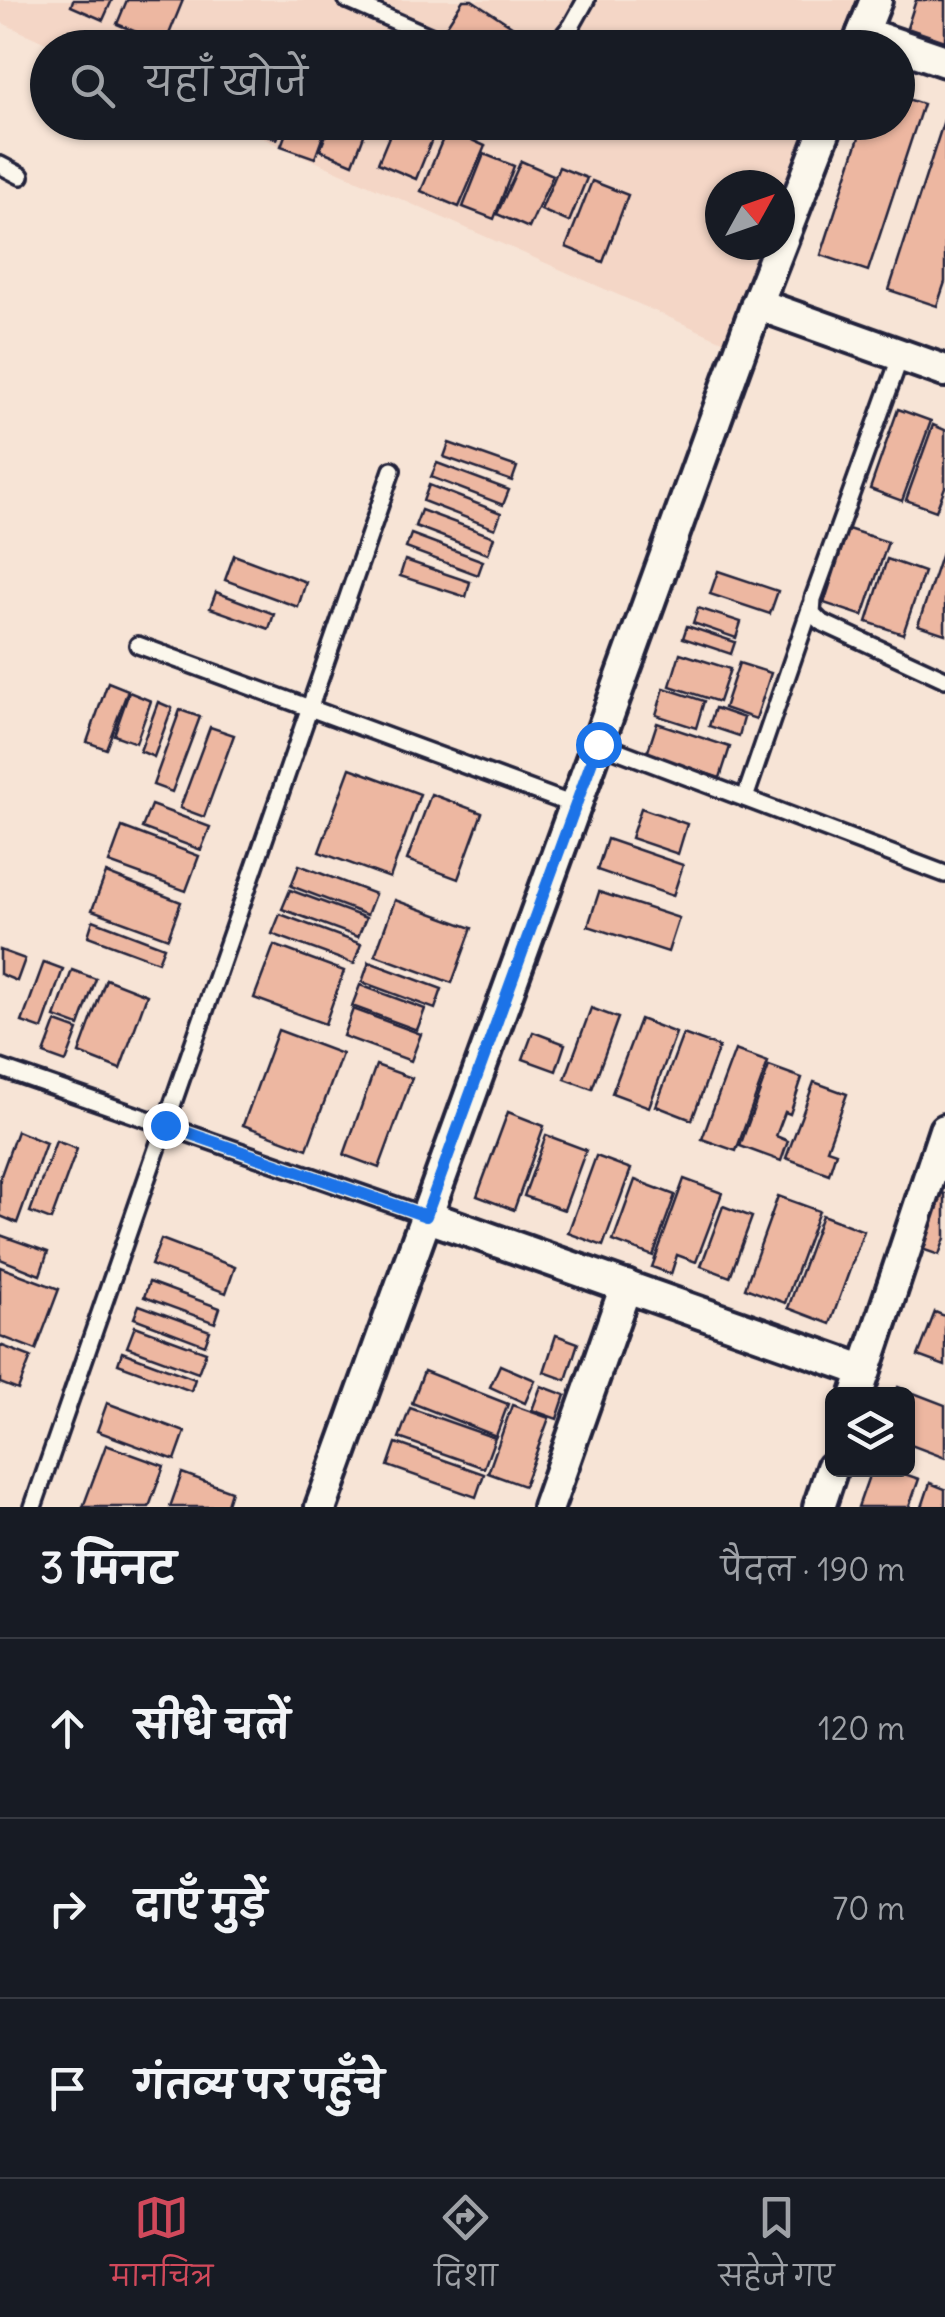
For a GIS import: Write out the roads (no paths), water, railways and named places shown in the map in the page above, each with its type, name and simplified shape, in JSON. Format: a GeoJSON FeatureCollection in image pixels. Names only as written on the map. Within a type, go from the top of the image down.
{"type":"FeatureCollection","features":[{"type":"Feature","properties":{"kind":"street"},"geometry":{"type":"LineString","coordinates":[[864,30],[876,0]]}},
{"type":"Feature","properties":{"kind":"street"},"geometry":{"type":"LineString","coordinates":[[915,54],[945,61]]}},
{"type":"Feature","properties":{"kind":"street"},"geometry":{"type":"LineString","coordinates":[[320,1507],[821,140]]}},
{"type":"Feature","properties":{"kind":"street"},"geometry":{"type":"LineString","coordinates":[[758,304],[945,371]]}},
{"type":"Feature","properties":{"kind":"street"},"geometry":{"type":"LineString","coordinates":[[426,1216],[626,1286],[861,1383],[945,1130]]}},
{"type":"Feature","properties":{"kind":"street"},"geometry":{"type":"LineString","coordinates":[[548,1507],[626,1286]]}},
{"type":"Feature","properties":{"kind":"street"},"geometry":{"type":"LineString","coordinates":[[820,1507],[829,1477]]}},
{"type":"Feature","properties":{"kind":"lane"},"geometry":{"type":"LineString","coordinates":[[347,0],[416,30]]}},
{"type":"Feature","properties":{"kind":"lane"},"geometry":{"type":"LineString","coordinates":[[569,30],[586,0]]}},
{"type":"Feature","properties":{"kind":"lane"},"geometry":{"type":"LineString","coordinates":[[0,165],[21,176]]}},
{"type":"Feature","properties":{"kind":"lane"},"geometry":{"type":"LineString","coordinates":[[744,798],[901,356]]}},
{"type":"Feature","properties":{"kind":"lane"},"geometry":{"type":"LineString","coordinates":[[33,1507],[392,470]]}},
{"type":"Feature","properties":{"kind":"lane"},"geometry":{"type":"LineString","coordinates":[[811,606],[812,613],[822,622],[945,679]]}},
{"type":"Feature","properties":{"kind":"lane"},"geometry":{"type":"LineString","coordinates":[[138,645],[576,806]]}},
{"type":"Feature","properties":{"kind":"lane"},"geometry":{"type":"LineString","coordinates":[[598,744],[945,874]]}},
{"type":"Feature","properties":{"kind":"lane"},"geometry":{"type":"LineString","coordinates":[[0,1068],[426,1216]]}}]}
